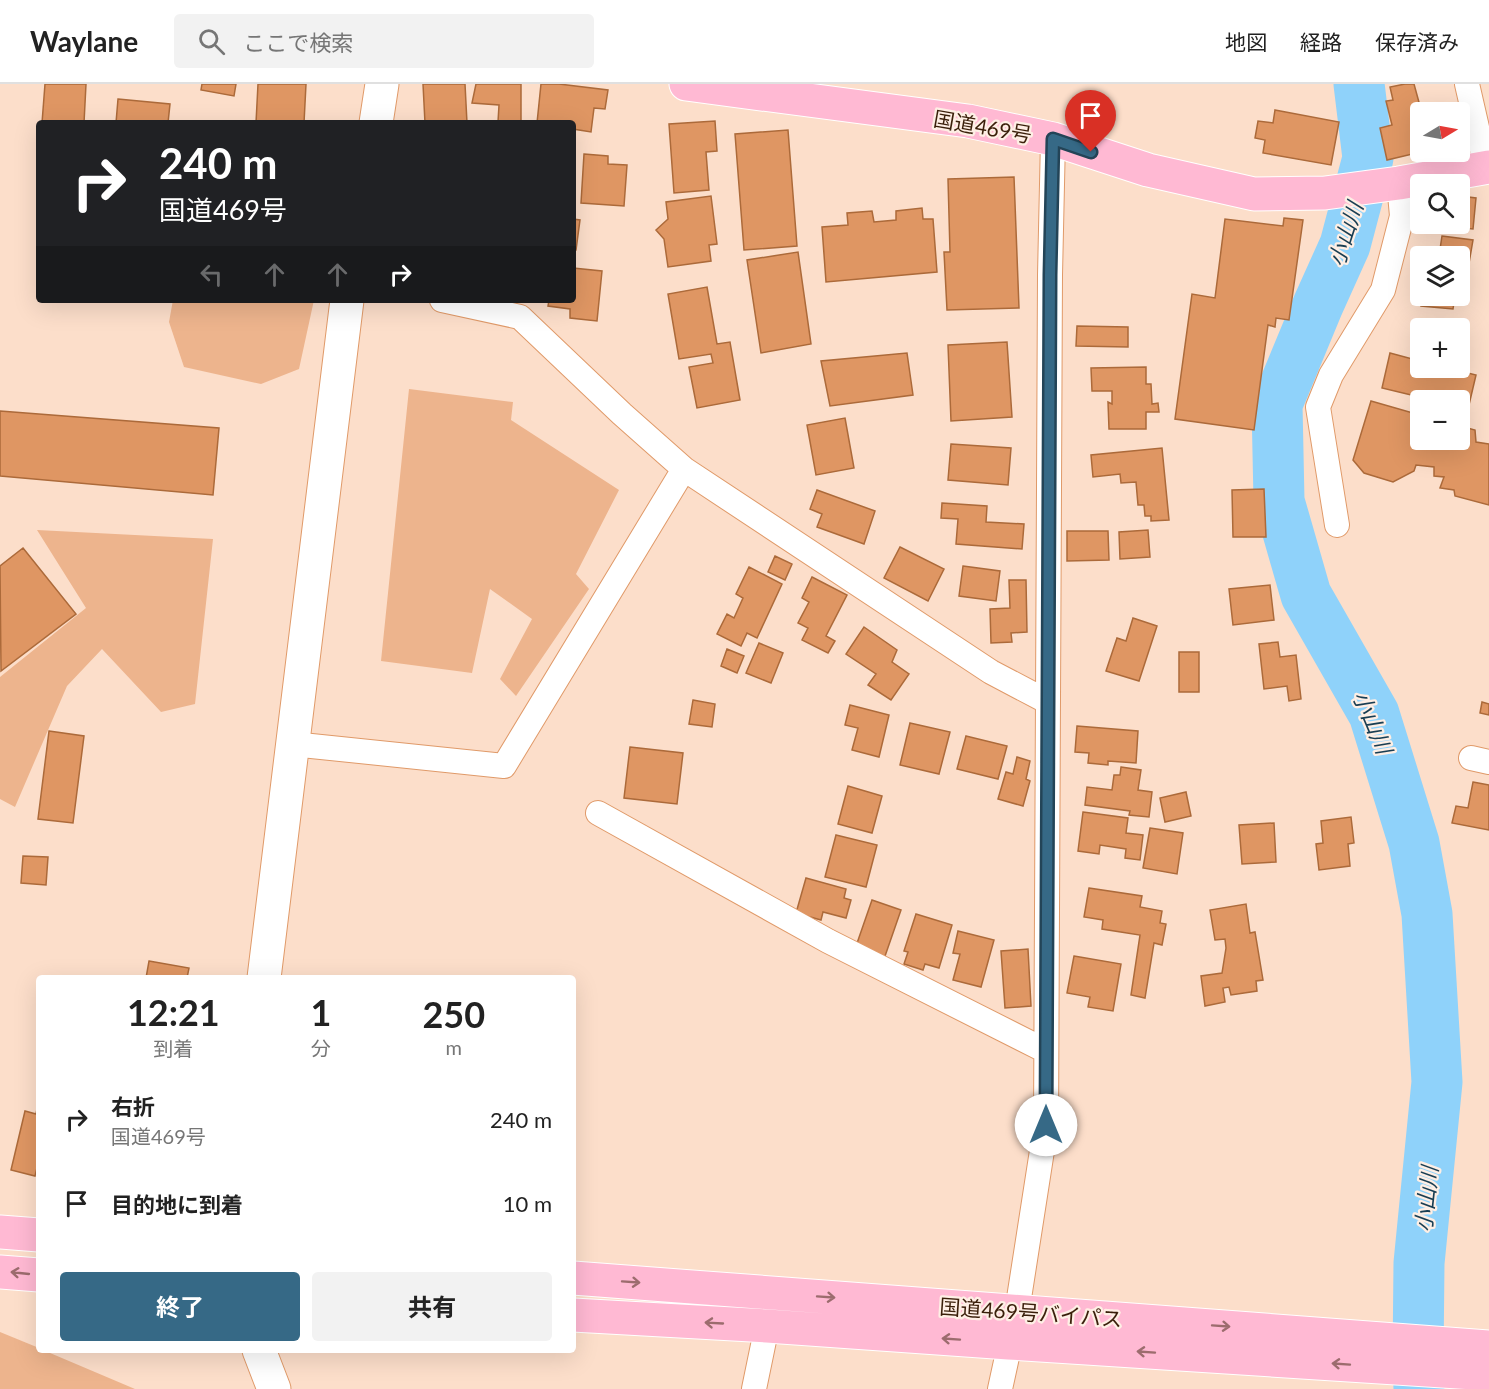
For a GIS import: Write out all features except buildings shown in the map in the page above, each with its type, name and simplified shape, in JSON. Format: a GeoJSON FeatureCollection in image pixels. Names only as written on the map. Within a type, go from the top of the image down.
{"type":"FeatureCollection","features":[{"type":"Feature","properties":{"kind":"highway","name":"国道469号"},"geometry":{"type":"LineString","coordinates":[[686,84],[968,121],[1053,139],[1148,170],[1254,195],[1335,192],[1487,167]]}},
{"type":"Feature","properties":{"kind":"highway"},"geometry":{"type":"LineString","coordinates":[[0,1232],[36,1235]]}},
{"type":"Feature","properties":{"kind":"highway"},"geometry":{"type":"LineString","coordinates":[[0,1272],[36,1275]]}},
{"type":"Feature","properties":{"kind":"highway","name":"国道469号バイパス"},"geometry":{"type":"LineString","coordinates":[[576,1278],[1017,1311],[1400,1354]]}},
{"type":"Feature","properties":{"kind":"highway","name":"国道469号バイパス"},"geometry":{"type":"LineString","coordinates":[[576,1315],[1009,1343],[1468,1354],[1489,1374]]}},
{"type":"Feature","properties":{"kind":"street"},"geometry":{"type":"LineString","coordinates":[[376,120],[382,84]]}},
{"type":"Feature","properties":{"kind":"street"},"geometry":{"type":"LineString","coordinates":[[1467,84],[1487,167]]}},
{"type":"Feature","properties":{"kind":"street"},"geometry":{"type":"LineString","coordinates":[[1000,1389],[1017,1311],[1046,1125],[1050,275],[1053,139]]}},
{"type":"Feature","properties":{"kind":"street"},"geometry":{"type":"LineString","coordinates":[[1337,525],[1318,407],[1331,375],[1383,290],[1402,216],[1390,184]]}},
{"type":"Feature","properties":{"kind":"street"},"geometry":{"type":"LineString","coordinates":[[264,975],[347,303]]}},
{"type":"Feature","properties":{"kind":"street"},"geometry":{"type":"LineString","coordinates":[[457,303],[520,316],[622,414],[684,469],[991,672],[1048,702]]}},
{"type":"Feature","properties":{"kind":"street"},"geometry":{"type":"LineString","coordinates":[[292,744],[504,766],[684,469]]}},
{"type":"Feature","properties":{"kind":"street"},"geometry":{"type":"LineString","coordinates":[[598,813],[828,941],[1046,1051]]}},
{"type":"Feature","properties":{"kind":"street"},"geometry":{"type":"LineString","coordinates":[[754,1389],[767,1326]]}},
{"type":"Feature","properties":{"kind":"street"},"geometry":{"type":"LineString","coordinates":[[260,1353],[274,1389]]}},
{"type":"Feature","properties":{"kind":"shaded area"},"geometry":{"type":"Polygon","coordinates":[[[172,303],[313,303],[299,369],[261,384],[184,367],[169,322],[172,303]]]}},
{"type":"Feature","properties":{"kind":"shaded area"},"geometry":{"type":"Polygon","coordinates":[[[409,389],[513,402],[511,420],[619,490],[576,574],[589,589],[516,696],[500,679],[532,619],[490,589],[472,673],[381,661],[409,389]]]}},
{"type":"Feature","properties":{"kind":"shaded area"},"geometry":{"type":"Polygon","coordinates":[[[37,530],[213,539],[195,704],[161,712],[102,649],[67,686],[15,807],[0,799],[0,677],[86,608],[37,530]]]}},
{"type":"Feature","properties":{"kind":"shaded area"},"geometry":{"type":"Polygon","coordinates":[[[0,1332],[36,1347],[36,1353],[50,1353],[135,1389],[0,1389],[0,1332]]]}},
{"type":"Feature","properties":{"kind":"waterway","name":"小山川"},"geometry":{"type":"LineString","coordinates":[[1359,84],[1368,158],[1345,245],[1277,404],[1279,501],[1306,595],[1374,714],[1414,843],[1427,914],[1437,1082],[1419,1263],[1419,1389]]}},
{"type":"Feature","properties":{"kind":"route"},"geometry":{"type":"LineString","coordinates":[[1046,1125],[1050,275],[1053,139],[1091,152]]}}]}
